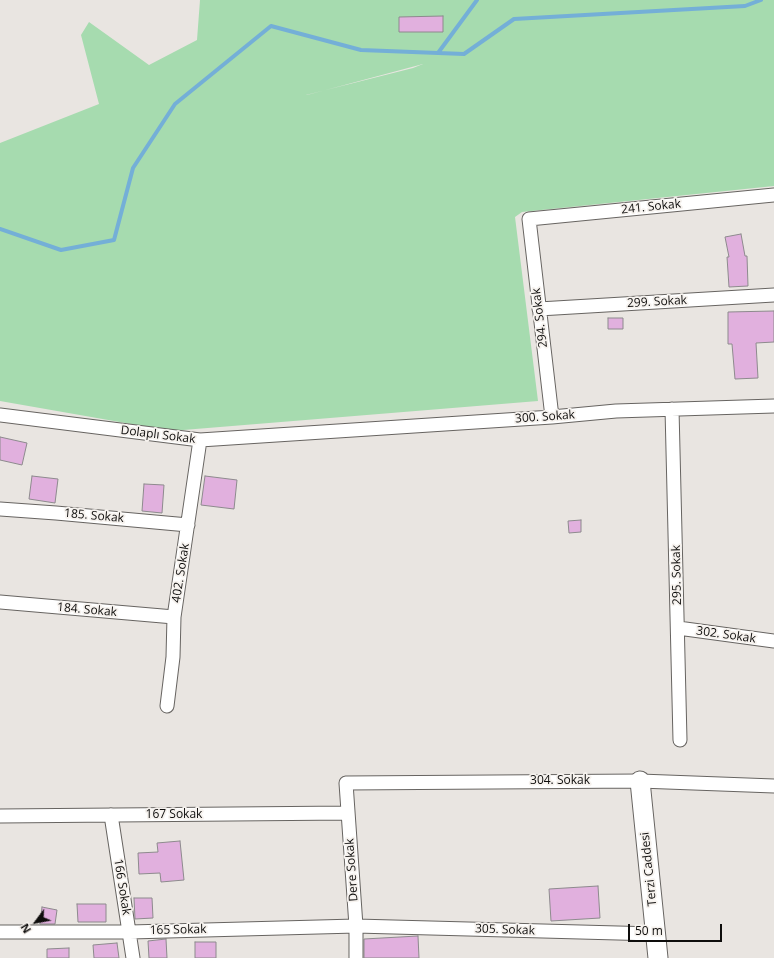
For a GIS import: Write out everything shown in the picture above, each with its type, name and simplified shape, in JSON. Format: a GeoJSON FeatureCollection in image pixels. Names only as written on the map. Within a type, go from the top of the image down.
{"type":"FeatureCollection","features":[{"type":"Feature","properties":{"kind":"street","name":"241. Sokak"},"geometry":{"type":"LineString","coordinates":[[529,219],[774,194]]}},
{"type":"Feature","properties":{"kind":"street","name":"294. Sokak"},"geometry":{"type":"LineString","coordinates":[[529,219],[552,417]]}},
{"type":"Feature","properties":{"kind":"street","name":"299. Sokak"},"geometry":{"type":"LineString","coordinates":[[539,309],[774,295]]}},
{"type":"Feature","properties":{"kind":"street","name":"300. Sokak"},"geometry":{"type":"LineString","coordinates":[[316,433],[552,417],[616,411],[774,406]]}},
{"type":"Feature","properties":{"kind":"street","name":"295. Sokak"},"geometry":{"type":"LineString","coordinates":[[672,409],[680,740]]}},
{"type":"Feature","properties":{"kind":"street","name":"Dolaplı Sokak"},"geometry":{"type":"LineString","coordinates":[[0,415],[200,440],[316,433]]}},
{"type":"Feature","properties":{"kind":"street","name":"402. Sokak"},"geometry":{"type":"LineString","coordinates":[[167,706],[173,657],[174,617],[200,440]]}},
{"type":"Feature","properties":{"kind":"street","name":"185. Sokak"},"geometry":{"type":"LineString","coordinates":[[0,510],[56,513],[188,525]]}},
{"type":"Feature","properties":{"kind":"street","name":"184. Sokak"},"geometry":{"type":"LineString","coordinates":[[0,602],[174,617]]}},
{"type":"Feature","properties":{"kind":"street","name":"302. Sokak"},"geometry":{"type":"LineString","coordinates":[[678,628],[774,641]]}},
{"type":"Feature","properties":{"kind":"street","name":"304. Sokak"},"geometry":{"type":"LineString","coordinates":[[346,782],[640,781],[774,786]]}},
{"type":"Feature","properties":{"kind":"street","name":"Terzi Caddesi"},"geometry":{"type":"LineString","coordinates":[[640,781],[658,958]]}},
{"type":"Feature","properties":{"kind":"street","name":"Dere Sokak"},"geometry":{"type":"LineString","coordinates":[[346,782],[356,926],[356,958]]}},
{"type":"Feature","properties":{"kind":"street","name":"167 Sokak"},"geometry":{"type":"LineString","coordinates":[[0,816],[348,813]]}},
{"type":"Feature","properties":{"kind":"street","name":"166 Sokak"},"geometry":{"type":"LineString","coordinates":[[111,815],[133,958]]}},
{"type":"Feature","properties":{"kind":"street","name":"305. Sokak"},"geometry":{"type":"LineString","coordinates":[[356,926],[655,934]]}},
{"type":"Feature","properties":{"kind":"street","name":"165 Sokak"},"geometry":{"type":"LineString","coordinates":[[0,932],[130,932],[356,926]]}},
{"type":"Feature","properties":{"kind":"green space"},"geometry":{"type":"Polygon","coordinates":[[[200,0],[774,0],[774,186],[522,212],[515,217],[538,401],[171,431],[0,401],[0,143],[99,104],[81,35],[89,22],[149,65],[197,40],[200,0]],[[423,64],[324,90],[413,68],[423,64]]]}},
{"type":"Feature","properties":{"kind":"building"},"geometry":{"type":"Polygon","coordinates":[[[443,16],[443,32],[399,32],[399,17],[443,16]]]}},
{"type":"Feature","properties":{"kind":"building"},"geometry":{"type":"Polygon","coordinates":[[[741,234],[745,256],[747,256],[748,286],[729,287],[727,257],[729,257],[725,237],[741,234]]]}},
{"type":"Feature","properties":{"kind":"building"},"geometry":{"type":"Polygon","coordinates":[[[774,311],[774,342],[756,343],[758,378],[735,379],[732,344],[728,344],[728,312],[774,311]]]}},
{"type":"Feature","properties":{"kind":"building"},"geometry":{"type":"Polygon","coordinates":[[[608,318],[623,318],[623,329],[608,329],[608,318]]]}},
{"type":"Feature","properties":{"kind":"building"},"geometry":{"type":"Polygon","coordinates":[[[0,437],[27,443],[22,465],[0,460],[0,437]]]}},
{"type":"Feature","properties":{"kind":"building"},"geometry":{"type":"Polygon","coordinates":[[[32,476],[58,479],[55,503],[29,499],[32,476]]]}},
{"type":"Feature","properties":{"kind":"building"},"geometry":{"type":"Polygon","coordinates":[[[205,476],[237,480],[234,509],[201,505],[205,476]]]}},
{"type":"Feature","properties":{"kind":"building"},"geometry":{"type":"Polygon","coordinates":[[[144,484],[164,485],[162,513],[142,511],[144,484]]]}},
{"type":"Feature","properties":{"kind":"building"},"geometry":{"type":"Polygon","coordinates":[[[581,520],[581,532],[569,533],[568,521],[581,520]]]}},
{"type":"Feature","properties":{"kind":"building"},"geometry":{"type":"Polygon","coordinates":[[[180,841],[184,880],[161,882],[160,873],[139,874],[138,853],[158,852],[157,843],[180,841]]]}},
{"type":"Feature","properties":{"kind":"building"},"geometry":{"type":"Polygon","coordinates":[[[598,886],[600,918],[551,921],[549,889],[598,886]]]}},
{"type":"Feature","properties":{"kind":"building"},"geometry":{"type":"Polygon","coordinates":[[[134,898],[152,898],[153,918],[135,919],[134,898]]]}},
{"type":"Feature","properties":{"kind":"building"},"geometry":{"type":"Polygon","coordinates":[[[77,904],[106,904],[106,922],[78,922],[77,904]]]}},
{"type":"Feature","properties":{"kind":"building"},"geometry":{"type":"Polygon","coordinates":[[[42,907],[57,910],[55,924],[40,924],[42,907]]]}},
{"type":"Feature","properties":{"kind":"building"},"geometry":{"type":"Polygon","coordinates":[[[418,936],[419,958],[364,958],[364,939],[418,936]]]}},
{"type":"Feature","properties":{"kind":"building"},"geometry":{"type":"Polygon","coordinates":[[[166,939],[167,958],[149,958],[148,941],[166,939]]]}},
{"type":"Feature","properties":{"kind":"building"},"geometry":{"type":"Polygon","coordinates":[[[195,942],[216,942],[216,958],[195,958],[195,942]]]}},
{"type":"Feature","properties":{"kind":"building"},"geometry":{"type":"Polygon","coordinates":[[[117,943],[119,958],[94,958],[93,945],[117,943]]]}},
{"type":"Feature","properties":{"kind":"building"},"geometry":{"type":"Polygon","coordinates":[[[69,948],[69,958],[47,958],[47,949],[69,948]]]}},
{"type":"Feature","properties":{"kind":"waterway"},"geometry":{"type":"LineString","coordinates":[[438,53],[477,0]]}},
{"type":"Feature","properties":{"kind":"waterway"},"geometry":{"type":"LineString","coordinates":[[0,229],[61,250],[114,240],[133,168],[175,104],[271,26],[361,50],[464,54],[514,19],[745,6],[761,0]]}}]}
